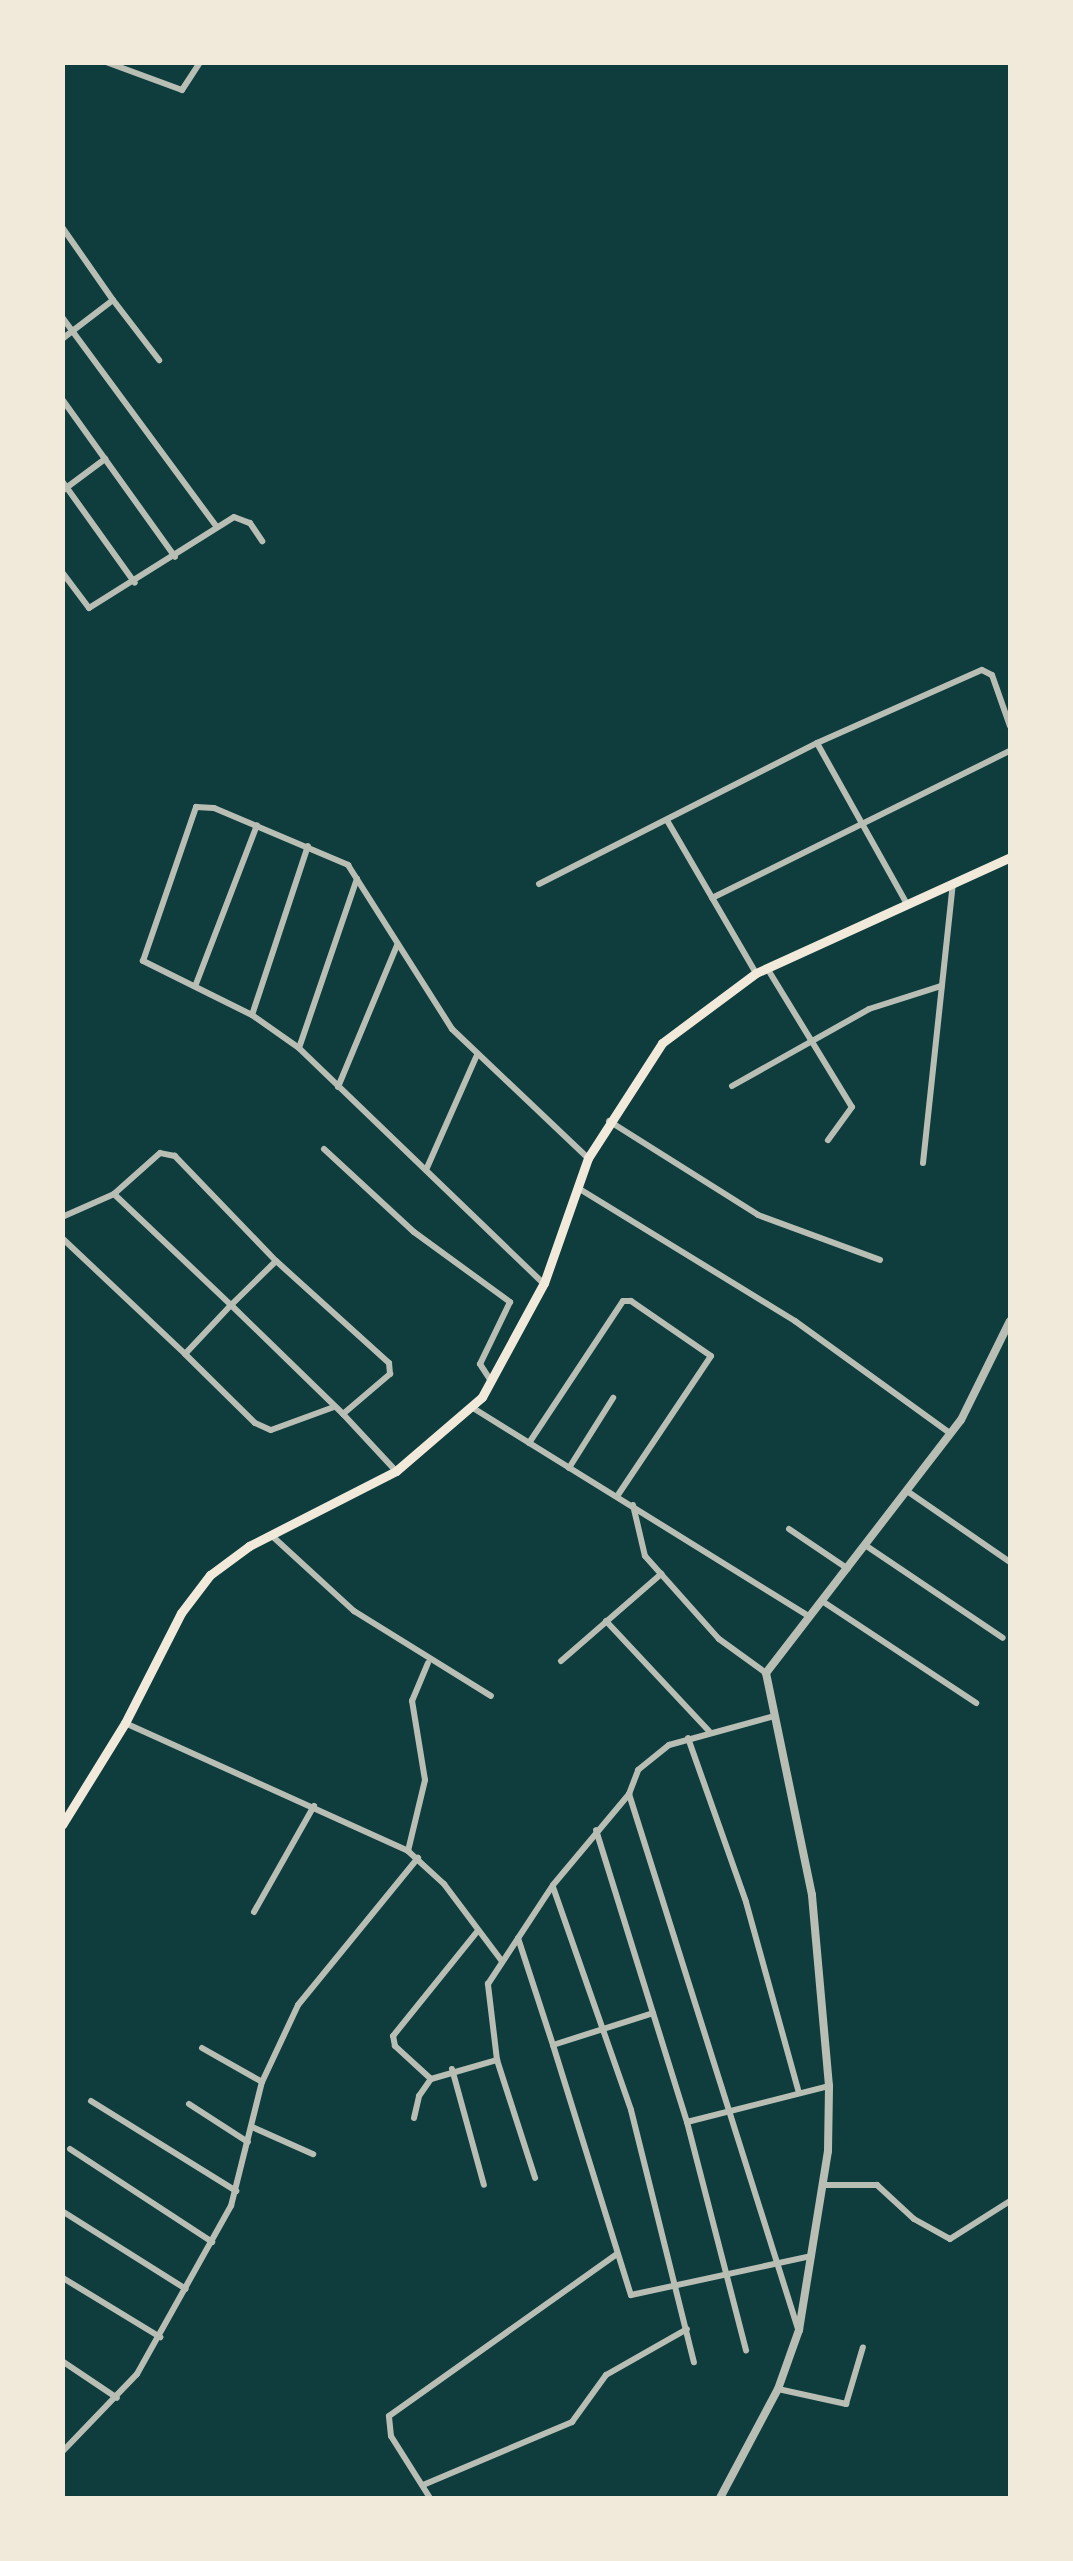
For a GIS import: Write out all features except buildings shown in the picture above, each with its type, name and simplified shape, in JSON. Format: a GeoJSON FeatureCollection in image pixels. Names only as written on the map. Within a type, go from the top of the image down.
{"type":"FeatureCollection","features":[{"type":"Feature","properties":{"kind":"main road"},"geometry":{"type":"LineString","coordinates":[[62,1825],[125,1722],[196,1592],[231,1558],[396,1472],[473,1408],[492,1383],[544,1284],[588,1158],[608,1121],[662,1042],[767,968],[1010,857]]}},
{"type":"Feature","properties":{"kind":"street"},"geometry":{"type":"LineString","coordinates":[[106,62],[182,90],[200,62]]}},
{"type":"Feature","properties":{"kind":"street"},"geometry":{"type":"LineString","coordinates":[[62,227],[159,360]]}},
{"type":"Feature","properties":{"kind":"street"},"geometry":{"type":"LineString","coordinates":[[62,338],[113,300]]}},
{"type":"Feature","properties":{"kind":"street"},"geometry":{"type":"LineString","coordinates":[[62,317],[218,527]]}},
{"type":"Feature","properties":{"kind":"street"},"geometry":{"type":"LineString","coordinates":[[62,399],[176,557]]}},
{"type":"Feature","properties":{"kind":"street"},"geometry":{"type":"LineString","coordinates":[[106,458],[64,487],[135,583]]}},
{"type":"Feature","properties":{"kind":"street"},"geometry":{"type":"LineString","coordinates":[[62,572],[88,608],[135,583],[218,527],[240,518],[262,541]]}},
{"type":"Feature","properties":{"kind":"street"},"geometry":{"type":"LineString","coordinates":[[539,884],[668,822],[817,743],[986,669],[1010,726]]}},
{"type":"Feature","properties":{"kind":"street"},"geometry":{"type":"LineString","coordinates":[[817,743],[908,905]]}},
{"type":"Feature","properties":{"kind":"street"},"geometry":{"type":"LineString","coordinates":[[712,898],[1010,751]]}},
{"type":"Feature","properties":{"kind":"street"},"geometry":{"type":"LineString","coordinates":[[544,1284],[299,1048],[252,1014],[196,984],[162,973],[142,957],[193,812],[205,805],[338,857],[358,878],[397,944],[476,1057],[588,1158]]}},
{"type":"Feature","properties":{"kind":"street"},"geometry":{"type":"LineString","coordinates":[[668,822],[756,974]]}},
{"type":"Feature","properties":{"kind":"street"},"geometry":{"type":"LineString","coordinates":[[196,984],[257,824]]}},
{"type":"Feature","properties":{"kind":"street"},"geometry":{"type":"LineString","coordinates":[[252,1014],[308,846]]}},
{"type":"Feature","properties":{"kind":"street"},"geometry":{"type":"LineString","coordinates":[[299,1048],[358,878]]}},
{"type":"Feature","properties":{"kind":"street"},"geometry":{"type":"LineString","coordinates":[[924,1163],[953,884]]}},
{"type":"Feature","properties":{"kind":"street"},"geometry":{"type":"LineString","coordinates":[[338,1087],[397,944]]}},
{"type":"Feature","properties":{"kind":"street"},"geometry":{"type":"LineString","coordinates":[[767,968],[854,1110],[828,1140]]}},
{"type":"Feature","properties":{"kind":"street"},"geometry":{"type":"LineString","coordinates":[[732,1086],[893,998],[941,986]]}},
{"type":"Feature","properties":{"kind":"street"},"geometry":{"type":"LineString","coordinates":[[426,1170],[476,1057]]}},
{"type":"Feature","properties":{"kind":"street"},"geometry":{"type":"LineString","coordinates":[[608,1121],[758,1214],[880,1260]]}},
{"type":"Feature","properties":{"kind":"street"},"geometry":{"type":"LineString","coordinates":[[324,1148],[414,1232],[510,1302],[480,1364],[492,1383]]}},
{"type":"Feature","properties":{"kind":"street"},"geometry":{"type":"LineString","coordinates":[[62,1217],[114,1194],[169,1152],[276,1261],[391,1367],[342,1414]]}},
{"type":"Feature","properties":{"kind":"street"},"geometry":{"type":"LineString","coordinates":[[578,1188],[795,1321],[950,1433]]}},
{"type":"Feature","properties":{"kind":"street"},"geometry":{"type":"LineString","coordinates":[[114,1194],[342,1414],[396,1472]]}},
{"type":"Feature","properties":{"kind":"street"},"geometry":{"type":"LineString","coordinates":[[62,1238],[265,1429],[334,1407]]}},
{"type":"Feature","properties":{"kind":"street"},"geometry":{"type":"LineString","coordinates":[[185,1354],[276,1261]]}},
{"type":"Feature","properties":{"kind":"street"},"geometry":{"type":"LineString","coordinates":[[529,1442],[623,1301],[631,1300],[712,1356],[618,1496]]}},
{"type":"Feature","properties":{"kind":"street"},"geometry":{"type":"LineString","coordinates":[[766,1674],[950,1433],[1010,1321]]}},
{"type":"Feature","properties":{"kind":"street"},"geometry":{"type":"LineString","coordinates":[[569,1468],[614,1398]]}},
{"type":"Feature","properties":{"kind":"street"},"geometry":{"type":"LineString","coordinates":[[473,1408],[809,1616]]}},
{"type":"Feature","properties":{"kind":"street"},"geometry":{"type":"LineString","coordinates":[[907,1491],[1010,1562]]}},
{"type":"Feature","properties":{"kind":"street"},"geometry":{"type":"LineString","coordinates":[[633,1505],[642,1551],[719,1639],[766,1674],[812,1895],[829,2086],[825,2184],[799,2330],[778,2389],[720,2498]]}},
{"type":"Feature","properties":{"kind":"street"},"geometry":{"type":"LineString","coordinates":[[789,1529],[848,1570]]}},
{"type":"Feature","properties":{"kind":"street"},"geometry":{"type":"LineString","coordinates":[[271,1535],[354,1611],[428,1662],[491,1696]]}},
{"type":"Feature","properties":{"kind":"street"},"geometry":{"type":"LineString","coordinates":[[865,1545],[1003,1638]]}},
{"type":"Feature","properties":{"kind":"street"},"geometry":{"type":"LineString","coordinates":[[561,1661],[661,1574]]}},
{"type":"Feature","properties":{"kind":"street"},"geometry":{"type":"LineString","coordinates":[[822,1601],[976,1703]]}},
{"type":"Feature","properties":{"kind":"street"},"geometry":{"type":"LineString","coordinates":[[606,1622],[709,1731]]}},
{"type":"Feature","properties":{"kind":"street"},"geometry":{"type":"LineString","coordinates":[[408,1851],[425,1780],[412,1700],[428,1662]]}},
{"type":"Feature","properties":{"kind":"street"},"geometry":{"type":"LineString","coordinates":[[534,2178],[497,2060],[486,1998],[501,1960],[552,1886],[629,1794],[646,1762],[688,1738],[774,1716]]}},
{"type":"Feature","properties":{"kind":"street"},"geometry":{"type":"LineString","coordinates":[[125,1722],[408,1851],[418,1858],[501,1960]]}},
{"type":"Feature","properties":{"kind":"street"},"geometry":{"type":"LineString","coordinates":[[688,1738],[750,1917],[800,2094]]}},
{"type":"Feature","properties":{"kind":"street"},"geometry":{"type":"LineString","coordinates":[[629,1794],[734,2110],[799,2330]]}},
{"type":"Feature","properties":{"kind":"street"},"geometry":{"type":"LineString","coordinates":[[254,1912],[314,1806]]}},
{"type":"Feature","properties":{"kind":"street"},"geometry":{"type":"LineString","coordinates":[[596,1830],[687,2122],[746,2350]]}},
{"type":"Feature","properties":{"kind":"street"},"geometry":{"type":"LineString","coordinates":[[62,2452],[117,2398],[160,2337],[212,2242],[236,2191],[262,2082],[298,2005],[418,1858]]}},
{"type":"Feature","properties":{"kind":"street"},"geometry":{"type":"LineString","coordinates":[[552,1886],[632,2110],[694,2362]]}},
{"type":"Feature","properties":{"kind":"street"},"geometry":{"type":"LineString","coordinates":[[432,2080],[395,2046],[394,2036],[477,1932]]}},
{"type":"Feature","properties":{"kind":"street"},"geometry":{"type":"LineString","coordinates":[[517,1936],[631,2295],[813,2256]]}},
{"type":"Feature","properties":{"kind":"street"},"geometry":{"type":"LineString","coordinates":[[553,2045],[604,2032],[653,2013]]}},
{"type":"Feature","properties":{"kind":"street"},"geometry":{"type":"LineString","coordinates":[[202,2048],[262,2082]]}},
{"type":"Feature","properties":{"kind":"street"},"geometry":{"type":"LineString","coordinates":[[414,2118],[418,2096],[432,2080],[452,2069],[497,2060]]}},
{"type":"Feature","properties":{"kind":"street"},"geometry":{"type":"LineString","coordinates":[[452,2069],[484,2184]]}},
{"type":"Feature","properties":{"kind":"street"},"geometry":{"type":"LineString","coordinates":[[687,2122],[829,2086]]}},
{"type":"Feature","properties":{"kind":"street"},"geometry":{"type":"LineString","coordinates":[[92,2101],[236,2191]]}},
{"type":"Feature","properties":{"kind":"street"},"geometry":{"type":"LineString","coordinates":[[189,2104],[248,2142]]}},
{"type":"Feature","properties":{"kind":"street"},"geometry":{"type":"LineString","coordinates":[[252,2127],[313,2154]]}},
{"type":"Feature","properties":{"kind":"street"},"geometry":{"type":"LineString","coordinates":[[70,2149],[212,2242]]}},
{"type":"Feature","properties":{"kind":"street"},"geometry":{"type":"LineString","coordinates":[[825,2184],[877,2185],[914,2219],[950,2239],[1010,2201]]}},
{"type":"Feature","properties":{"kind":"street"},"geometry":{"type":"LineString","coordinates":[[62,2212],[186,2289]]}},
{"type":"Feature","properties":{"kind":"street"},"geometry":{"type":"LineString","coordinates":[[430,2498],[386,2426],[389,2416],[616,2254]]}},
{"type":"Feature","properties":{"kind":"street"},"geometry":{"type":"LineString","coordinates":[[63,2278],[160,2337]]}},
{"type":"Feature","properties":{"kind":"street"},"geometry":{"type":"LineString","coordinates":[[423,2485],[572,2422],[606,2375],[688,2329]]}},
{"type":"Feature","properties":{"kind":"street"},"geometry":{"type":"LineString","coordinates":[[778,2389],[846,2404],[863,2348]]}},
{"type":"Feature","properties":{"kind":"street"},"geometry":{"type":"LineString","coordinates":[[62,2360],[117,2398]]}}]}
